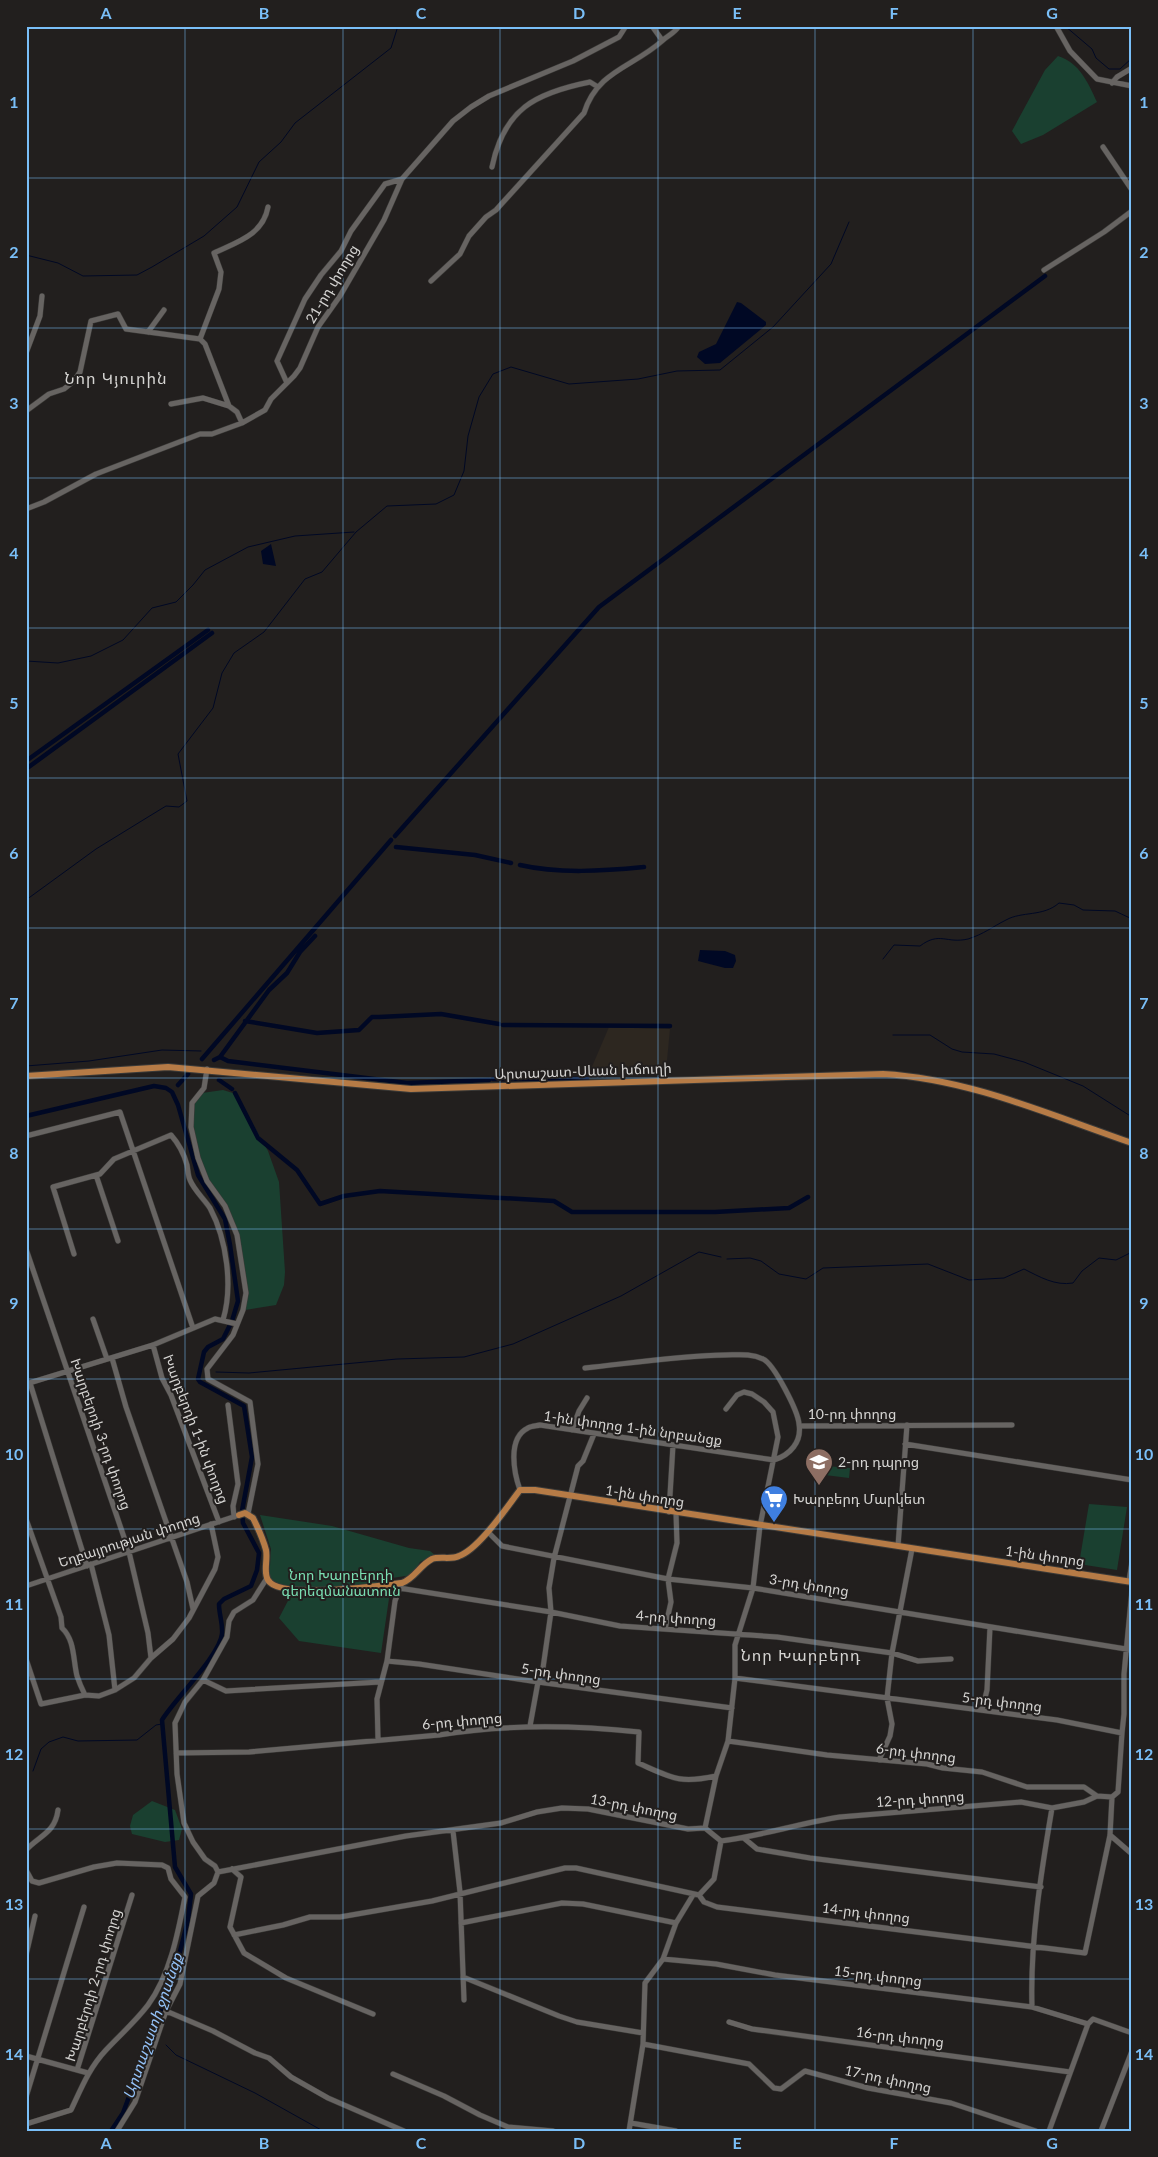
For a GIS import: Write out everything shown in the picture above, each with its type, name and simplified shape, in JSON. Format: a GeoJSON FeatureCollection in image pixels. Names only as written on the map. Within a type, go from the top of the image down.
{"type":"FeatureCollection","features":[{"type":"Feature","properties":{"kind":"main road","name":"Արտաշատ-Սևան խճուղի"},"geometry":{"type":"LineString","coordinates":[[26,1076],[146,1067],[207,1069],[412,1089],[847,1074],[900,1075],[939,1080],[974,1088],[1132,1143]]}},
{"type":"Feature","properties":{"kind":"main road"},"geometry":{"type":"LineString","coordinates":[[241,1515],[254,1518],[266,1551],[266,1578],[274,1587],[343,1591],[400,1585],[409,1580],[423,1565],[434,1558],[459,1557],[488,1532],[520,1490]]}},
{"type":"Feature","properties":{"kind":"main road","name":"1-ին փողոց"},"geometry":{"type":"LineString","coordinates":[[520,1490],[535,1490],[673,1513],[1130,1581]]}},
{"type":"Feature","properties":{"kind":"street","name":"21-րդ փողոց"},"geometry":{"type":"LineString","coordinates":[[26,510],[96,474],[192,437],[212,434],[242,423],[265,410],[271,399],[300,368],[318,327],[340,296],[384,220],[402,179],[453,121],[471,107],[499,91],[573,62],[619,37],[626,26]]}},
{"type":"Feature","properties":{"kind":"street"},"geometry":{"type":"LineString","coordinates":[[652,26],[662,40]]}},
{"type":"Feature","properties":{"kind":"street"},"geometry":{"type":"LineString","coordinates":[[431,281],[460,254],[474,230],[486,217],[496,210],[584,113],[587,103],[602,80],[653,49],[662,40],[670,36],[679,26]]}},
{"type":"Feature","properties":{"kind":"street"},"geometry":{"type":"LineString","coordinates":[[1056,26],[1070,51],[1090,74],[1097,79],[1132,86]]}},
{"type":"Feature","properties":{"kind":"street"},"geometry":{"type":"LineString","coordinates":[[1112,83],[1116,76],[1132,68]]}},
{"type":"Feature","properties":{"kind":"street"},"geometry":{"type":"LineString","coordinates":[[492,168],[500,139],[521,110],[543,95],[559,88],[590,82],[598,87]]}},
{"type":"Feature","properties":{"kind":"street"},"geometry":{"type":"LineString","coordinates":[[1103,147],[1132,190]]}},
{"type":"Feature","properties":{"kind":"street"},"geometry":{"type":"LineString","coordinates":[[287,383],[277,360],[305,299],[321,275],[341,251],[351,231],[385,184],[402,179]]}},
{"type":"Feature","properties":{"kind":"street"},"geometry":{"type":"LineString","coordinates":[[200,339],[219,290],[221,272],[214,253],[250,236],[267,217],[268,207]]}},
{"type":"Feature","properties":{"kind":"street"},"geometry":{"type":"LineString","coordinates":[[1044,270],[1104,232],[1132,211]]}},
{"type":"Feature","properties":{"kind":"street"},"geometry":{"type":"LineString","coordinates":[[26,353],[40,316],[42,296]]}},
{"type":"Feature","properties":{"kind":"street"},"geometry":{"type":"LineString","coordinates":[[148,332],[164,310]]}},
{"type":"Feature","properties":{"kind":"street"},"geometry":{"type":"LineString","coordinates":[[26,411],[49,394],[64,389],[74,382],[80,372],[91,321],[118,314],[126,329],[200,339],[209,350],[229,406]]}},
{"type":"Feature","properties":{"kind":"street"},"geometry":{"type":"LineString","coordinates":[[171,404],[203,398],[229,406],[237,412],[242,423]]}},
{"type":"Feature","properties":{"kind":"street"},"geometry":{"type":"LineString","coordinates":[[207,1069],[204,1088],[192,1103],[191,1127],[198,1158],[207,1181],[225,1206],[237,1234],[246,1293],[243,1310],[233,1335],[207,1369],[208,1379],[250,1402],[258,1464],[241,1515],[233,1506],[238,1484],[228,1405]]}},
{"type":"Feature","properties":{"kind":"street"},"geometry":{"type":"LineString","coordinates":[[26,1136],[120,1112],[193,1328]]}},
{"type":"Feature","properties":{"kind":"street"},"geometry":{"type":"LineString","coordinates":[[74,1254],[53,1187],[100,1174],[114,1159],[171,1135],[179,1144],[190,1180],[210,1208],[221,1240],[229,1285],[229,1300],[223,1320]]}},
{"type":"Feature","properties":{"kind":"street"},"geometry":{"type":"LineString","coordinates":[[96,1175],[118,1241]]}},
{"type":"Feature","properties":{"kind":"street","name":"Խարբերդի 3-րդ փողոց"},"geometry":{"type":"LineString","coordinates":[[26,1249],[129,1552],[148,1633],[151,1658]]}},
{"type":"Feature","properties":{"kind":"street"},"geometry":{"type":"LineString","coordinates":[[93,1319],[110,1358],[170,1538],[187,1582],[193,1610]]}},
{"type":"Feature","properties":{"kind":"street"},"geometry":{"type":"LineString","coordinates":[[115,1690],[110,1635],[89,1565],[28,1384],[152,1345],[215,1319],[237,1324]]}},
{"type":"Feature","properties":{"kind":"street","name":"Խարբերդի 1-ին փողոց"},"geometry":{"type":"LineString","coordinates":[[152,1345],[162,1378],[171,1395],[220,1522]]}},
{"type":"Feature","properties":{"kind":"street","name":"10-րդ փողոց"},"geometry":{"type":"LineString","coordinates":[[585,1368],[697,1356],[754,1356],[765,1359],[772,1366],[797,1413],[800,1426],[1012,1425]]}},
{"type":"Feature","properties":{"kind":"street"},"geometry":{"type":"LineString","coordinates":[[726,1409],[737,1395],[744,1392],[752,1394],[764,1402],[773,1412],[778,1437],[760,1526],[753,1588],[735,1645],[736,1678],[728,1742],[722,1765],[716,1776],[705,1828],[721,1841],[745,1838],[757,1849],[810,1858],[1041,1887]]}},
{"type":"Feature","properties":{"kind":"street"},"geometry":{"type":"LineString","coordinates":[[572,1430],[579,1411],[587,1398]]}},
{"type":"Feature","properties":{"kind":"street","name":"1-ին փողոց 1-ին նրբանցք"},"geometry":{"type":"LineString","coordinates":[[520,1490],[515,1476],[513,1459],[518,1437],[527,1428],[540,1425],[774,1460]]}},
{"type":"Feature","properties":{"kind":"street"},"geometry":{"type":"LineString","coordinates":[[898,1546],[907,1425]]}},
{"type":"Feature","properties":{"kind":"street"},"geometry":{"type":"LineString","coordinates":[[774,1460],[785,1457],[791,1452],[795,1446],[800,1426]]}},
{"type":"Feature","properties":{"kind":"street"},"geometry":{"type":"LineString","coordinates":[[530,1726],[551,1612],[549,1588],[554,1558],[578,1466],[583,1460],[594,1434]]}},
{"type":"Feature","properties":{"kind":"street"},"geometry":{"type":"LineString","coordinates":[[905,1444],[1132,1480]]}},
{"type":"Feature","properties":{"kind":"street"},"geometry":{"type":"LineString","coordinates":[[664,1628],[671,1602],[668,1579],[677,1543],[673,1513],[673,1445]]}},
{"type":"Feature","properties":{"kind":"street","name":"Եղբայրության փողոց"},"geometry":{"type":"LineString","coordinates":[[26,1586],[241,1515]]}},
{"type":"Feature","properties":{"kind":"street"},"geometry":{"type":"LineString","coordinates":[[26,1519],[61,1617],[62,1628],[68,1634],[74,1654],[77,1677],[84,1694]]}},
{"type":"Feature","properties":{"kind":"street","name":"Խարբերդի 1-ին փողոց"},"geometry":{"type":"LineString","coordinates":[[26,1659],[41,1704],[84,1694],[99,1696],[115,1690],[134,1678],[151,1658],[174,1639],[193,1610],[215,1569],[218,1557],[211,1524]]}},
{"type":"Feature","properties":{"kind":"street","name":"3-րդ փողոց"},"geometry":{"type":"LineString","coordinates":[[488,1532],[502,1546],[554,1558],[668,1579],[753,1588],[1129,1649]]}},
{"type":"Feature","properties":{"kind":"street"},"geometry":{"type":"LineString","coordinates":[[879,1760],[890,1736],[892,1724],[887,1698],[892,1653],[912,1549]]}},
{"type":"Feature","properties":{"kind":"street"},"geometry":{"type":"LineString","coordinates":[[1130,1581],[1132,1562]]}},
{"type":"Feature","properties":{"kind":"street"},"geometry":{"type":"LineString","coordinates":[[117,2131],[135,2102],[166,2012],[180,1984],[198,1896],[214,1883],[218,1872],[215,1866],[205,1859],[192,1842],[184,1823],[176,1774],[175,1723],[185,1702],[203,1680],[227,1637],[229,1621],[234,1612],[253,1600],[266,1578]]}},
{"type":"Feature","properties":{"kind":"street"},"geometry":{"type":"LineString","coordinates":[[378,1739],[377,1699],[380,1682],[387,1662],[395,1600],[400,1585]]}},
{"type":"Feature","properties":{"kind":"street","name":"4-րդ փողոց"},"geometry":{"type":"LineString","coordinates":[[400,1585],[620,1626],[777,1637],[892,1653],[918,1661],[951,1659]]}},
{"type":"Feature","properties":{"kind":"street"},"geometry":{"type":"LineString","coordinates":[[1097,1796],[1112,1796],[1118,1792],[1132,1590]]}},
{"type":"Feature","properties":{"kind":"street"},"geometry":{"type":"LineString","coordinates":[[982,1710],[987,1690],[990,1626]]}},
{"type":"Feature","properties":{"kind":"street","name":"5-րդ փողոց"},"geometry":{"type":"LineString","coordinates":[[387,1662],[419,1664],[732,1708]]}},
{"type":"Feature","properties":{"kind":"street","name":"5-րդ փողոց"},"geometry":{"type":"LineString","coordinates":[[736,1678],[1057,1720],[1122,1733]]}},
{"type":"Feature","properties":{"kind":"street"},"geometry":{"type":"LineString","coordinates":[[203,1680],[226,1691],[380,1682]]}},
{"type":"Feature","properties":{"kind":"street","name":"6-րդ փողոց"},"geometry":{"type":"LineString","coordinates":[[176,1753],[249,1752],[530,1726],[584,1727],[638,1732],[638,1764],[683,1781],[716,1776]]}},
{"type":"Feature","properties":{"kind":"street","name":"6-րդ փողոց"},"geometry":{"type":"LineString","coordinates":[[728,1742],[982,1772],[1028,1787],[1084,1787],[1097,1796]]}},
{"type":"Feature","properties":{"kind":"street","name":"12-րդ փողոց"},"geometry":{"type":"LineString","coordinates":[[745,1838],[818,1820],[840,1817],[1022,1802],[1052,1808],[1084,1802],[1097,1796]]}},
{"type":"Feature","properties":{"kind":"street"},"geometry":{"type":"LineString","coordinates":[[1112,1796],[1110,1835],[1132,1854]]}},
{"type":"Feature","properties":{"kind":"street","name":"13-րդ փողոց"},"geometry":{"type":"LineString","coordinates":[[218,1872],[406,1836],[501,1823],[537,1812],[562,1808],[597,1811],[688,1829],[705,1828]]}},
{"type":"Feature","properties":{"kind":"street"},"geometry":{"type":"LineString","coordinates":[[1032,2008],[1033,1947],[1052,1808]]}},
{"type":"Feature","properties":{"kind":"street"},"geometry":{"type":"LineString","coordinates":[[26,1850],[51,1829],[58,1810]]}},
{"type":"Feature","properties":{"kind":"street"},"geometry":{"type":"LineString","coordinates":[[453,1831],[460,1892],[464,2000]]}},
{"type":"Feature","properties":{"kind":"street","name":"14-րդ փողոց"},"geometry":{"type":"LineString","coordinates":[[234,1935],[283,1925],[310,1917],[340,1917],[432,1901],[460,1892],[565,1868],[576,1868],[696,1895],[704,1902],[718,1907],[1085,1953],[1110,1835]]}},
{"type":"Feature","properties":{"kind":"street"},"geometry":{"type":"LineString","coordinates":[[629,2131],[643,2044],[645,1983],[662,1959],[676,1923],[696,1895],[714,1879],[721,1841]]}},
{"type":"Feature","properties":{"kind":"street"},"geometry":{"type":"LineString","coordinates":[[26,1870],[32,1881],[39,1883],[94,1867],[128,1862],[162,1865],[168,1869],[171,1879],[185,1896],[178,1932],[160,1986],[148,2005],[127,2031],[105,2051],[88,2073],[71,2110],[26,2124]]}},
{"type":"Feature","properties":{"kind":"street"},"geometry":{"type":"LineString","coordinates":[[231,1869],[241,1877],[230,1927],[244,1953],[266,1968],[286,1978],[374,2014]]}},
{"type":"Feature","properties":{"kind":"street","name":"Խարբերդի 2-րդ փողոց"},"geometry":{"type":"LineString","coordinates":[[88,2073],[77,2070],[132,1895]]}},
{"type":"Feature","properties":{"kind":"street"},"geometry":{"type":"LineString","coordinates":[[462,1924],[562,1903],[583,1904],[676,1923]]}},
{"type":"Feature","properties":{"kind":"street"},"geometry":{"type":"LineString","coordinates":[[26,2097],[84,1907]]}},
{"type":"Feature","properties":{"kind":"street"},"geometry":{"type":"LineString","coordinates":[[26,1955],[35,1916]]}},
{"type":"Feature","properties":{"kind":"street","name":"15-րդ փողոց"},"geometry":{"type":"LineString","coordinates":[[662,1959],[716,1964],[774,1975],[1032,2008],[1088,2024],[1093,2019],[1132,2033]]}},
{"type":"Feature","properties":{"kind":"street"},"geometry":{"type":"LineString","coordinates":[[463,1977],[578,2022],[643,2033]]}},
{"type":"Feature","properties":{"kind":"street"},"geometry":{"type":"LineString","coordinates":[[166,2012],[213,2031],[255,2053],[269,2058],[291,2077],[328,2098],[404,2131]]}},
{"type":"Feature","properties":{"kind":"street","name":"16-րդ փողոց"},"geometry":{"type":"LineString","coordinates":[[729,2022],[752,2029],[1070,2072]]}},
{"type":"Feature","properties":{"kind":"street"},"geometry":{"type":"LineString","coordinates":[[1049,2131],[1088,2024]]}},
{"type":"Feature","properties":{"kind":"street","name":"17-րդ փողոց"},"geometry":{"type":"LineString","coordinates":[[643,2044],[749,2064],[774,2088],[781,2089],[804,2071],[868,2088],[951,2103],[1036,2131]]}},
{"type":"Feature","properties":{"kind":"street"},"geometry":{"type":"LineString","coordinates":[[1102,2131],[1132,2051]]}},
{"type":"Feature","properties":{"kind":"street"},"geometry":{"type":"LineString","coordinates":[[26,2056],[77,2070]]}},
{"type":"Feature","properties":{"kind":"street"},"geometry":{"type":"LineString","coordinates":[[393,2074],[508,2127],[553,2131]]}},
{"type":"Feature","properties":{"kind":"street"},"geometry":{"type":"LineString","coordinates":[[631,2123],[676,2131]]}},
{"type":"Feature","properties":{"kind":"shaded area"},"geometry":{"type":"Polygon","coordinates":[[[609,1027],[670,1029],[666,1071],[588,1076],[609,1027]]]}},
{"type":"Feature","properties":{"kind":"green space"},"geometry":{"type":"Polygon","coordinates":[[[1058,56],[1066,59],[1078,69],[1087,81],[1097,102],[1043,135],[1021,144],[1012,131],[1045,70],[1058,56]]]}},
{"type":"Feature","properties":{"kind":"green space"},"geometry":{"type":"Polygon","coordinates":[[[223,1090],[236,1094],[268,1151],[279,1182],[285,1272],[284,1285],[276,1305],[245,1310],[239,1242],[227,1207],[206,1182],[195,1137],[192,1107],[202,1093],[223,1090]]]}},
{"type":"Feature","properties":{"kind":"green space"},"geometry":{"type":"Polygon","coordinates":[[[826,1466],[850,1468],[849,1478],[825,1475],[826,1466]]]}},
{"type":"Feature","properties":{"kind":"green space"},"geometry":{"type":"Polygon","coordinates":[[[1089,1504],[1127,1507],[1117,1570],[1079,1564],[1089,1504]]]}},
{"type":"Feature","properties":{"kind":"green space","name":"Նոր Խարբերդի գերեզմանատուն"},"geometry":{"type":"Polygon","coordinates":[[[260,1515],[332,1526],[409,1548],[430,1551],[435,1555],[420,1562],[412,1575],[392,1578],[381,1653],[299,1641],[279,1618],[291,1595],[269,1583],[271,1549],[260,1515]]]}},
{"type":"Feature","properties":{"kind":"green space"},"geometry":{"type":"Polygon","coordinates":[[[152,1801],[175,1810],[182,1829],[179,1840],[165,1842],[132,1834],[130,1826],[133,1815],[152,1801]]]}},
{"type":"Feature","properties":{"kind":"water"},"geometry":{"type":"Polygon","coordinates":[[[737,302],[766,322],[766,325],[720,363],[705,364],[697,357],[699,352],[716,344],[737,302]]]}},
{"type":"Feature","properties":{"kind":"water"},"geometry":{"type":"Polygon","coordinates":[[[271,544],[276,566],[263,564],[261,551],[271,544]]]}},
{"type":"Feature","properties":{"kind":"water"},"geometry":{"type":"Polygon","coordinates":[[[700,950],[725,951],[735,955],[736,961],[733,968],[725,968],[698,961],[700,950]]]}},
{"type":"Feature","properties":{"kind":"waterway"},"geometry":{"type":"LineString","coordinates":[[26,255],[58,263],[83,276],[137,275],[204,236],[237,207],[259,162],[281,142],[295,123],[391,48],[398,26]]}},
{"type":"Feature","properties":{"kind":"waterway"},"geometry":{"type":"LineString","coordinates":[[1065,26],[1092,49],[1096,58],[1109,69],[1120,69],[1132,58]]}},
{"type":"Feature","properties":{"kind":"waterway"},"geometry":{"type":"LineString","coordinates":[[26,900],[96,849],[148,817],[166,806],[179,807],[187,801],[178,754],[213,708],[222,673],[234,653],[264,632],[305,579],[322,572],[356,532],[387,506],[436,504],[454,495],[464,471],[468,436],[479,397],[493,374],[511,367],[569,384],[638,379],[677,371],[720,370],[773,327],[831,264],[849,222]]}},
{"type":"Feature","properties":{"kind":"waterway"},"geometry":{"type":"LineString","coordinates":[[395,836],[599,607],[1045,276]]}},
{"type":"Feature","properties":{"kind":"waterway"},"geometry":{"type":"LineString","coordinates":[[26,661],[58,663],[91,656],[123,640],[152,608],[176,602],[205,570],[248,547],[295,536],[354,532]]}},
{"type":"Feature","properties":{"kind":"waterway"},"geometry":{"type":"LineString","coordinates":[[26,761],[208,630]]}},
{"type":"Feature","properties":{"kind":"waterway"},"geometry":{"type":"LineString","coordinates":[[26,769],[212,633]]}},
{"type":"Feature","properties":{"kind":"waterway"},"geometry":{"type":"LineString","coordinates":[[202,1059],[391,840]]}},
{"type":"Feature","properties":{"kind":"waterway"},"geometry":{"type":"LineString","coordinates":[[396,847],[475,855],[511,863]]}},
{"type":"Feature","properties":{"kind":"waterway"},"geometry":{"type":"LineString","coordinates":[[520,865],[566,871],[644,867]]}},
{"type":"Feature","properties":{"kind":"waterway"},"geometry":{"type":"LineString","coordinates":[[883,959],[894,945],[920,946],[933,939],[968,939],[1012,917],[1046,910],[1059,903],[1074,905],[1083,910],[1115,911],[1132,919]]}},
{"type":"Feature","properties":{"kind":"waterway"},"geometry":{"type":"LineString","coordinates":[[214,1060],[220,1057],[269,990],[287,973],[300,952],[315,936]]}},
{"type":"Feature","properties":{"kind":"waterway"},"geometry":{"type":"LineString","coordinates":[[245,1021],[317,1033],[359,1030],[372,1017],[441,1014],[499,1024]]}},
{"type":"Feature","properties":{"kind":"waterway"},"geometry":{"type":"LineString","coordinates":[[503,1025],[670,1026]]}},
{"type":"Feature","properties":{"kind":"waterway"},"geometry":{"type":"LineString","coordinates":[[893,1035],[930,1035],[952,1049],[962,1052],[994,1054],[1024,1062],[1083,1086],[1132,1117]]}},
{"type":"Feature","properties":{"kind":"waterway"},"geometry":{"type":"LineString","coordinates":[[26,1066],[89,1061],[162,1050],[201,1051]]}},
{"type":"Feature","properties":{"kind":"waterway"},"geometry":{"type":"LineString","coordinates":[[220,1057],[228,1061],[407,1083],[489,1080]]}},
{"type":"Feature","properties":{"kind":"waterway"},"geometry":{"type":"LineString","coordinates":[[178,1085],[188,1074]]}},
{"type":"Feature","properties":{"kind":"waterway"},"geometry":{"type":"LineString","coordinates":[[493,1079],[587,1079]]}},
{"type":"Feature","properties":{"kind":"waterway"},"geometry":{"type":"LineString","coordinates":[[219,1080],[232,1089]]}},
{"type":"Feature","properties":{"kind":"waterway","name":"Արտաշատի ջրանցք"},"geometry":{"type":"LineString","coordinates":[[26,1116],[154,1086],[166,1088],[172,1092],[178,1105],[198,1175],[225,1219],[238,1301],[232,1321],[223,1339],[208,1347],[204,1352],[198,1379],[200,1382],[244,1406],[252,1457],[242,1511],[243,1523],[259,1553],[257,1570],[251,1586],[224,1599],[219,1604],[222,1630],[219,1643],[205,1665],[162,1720],[175,1867],[191,1894],[188,1920],[174,1975],[123,2113],[111,2131]]}},
{"type":"Feature","properties":{"kind":"waterway"},"geometry":{"type":"LineString","coordinates":[[235,1093],[258,1138],[297,1170],[320,1204],[344,1196],[380,1191],[554,1201],[572,1212],[715,1212],[789,1208],[808,1197]]}},
{"type":"Feature","properties":{"kind":"waterway"},"geometry":{"type":"LineString","coordinates":[[216,1372],[249,1373],[397,1359],[464,1357],[513,1344],[621,1296],[699,1252],[721,1257]]}},
{"type":"Feature","properties":{"kind":"waterway"},"geometry":{"type":"LineString","coordinates":[[727,1259],[750,1258],[761,1261],[779,1274],[806,1279],[823,1268],[928,1264],[969,1280],[1004,1278],[1024,1269],[1048,1280],[1066,1284],[1073,1283],[1082,1271],[1099,1258],[1116,1260],[1132,1252]]}},
{"type":"Feature","properties":{"kind":"waterway"},"geometry":{"type":"LineString","coordinates":[[33,1771],[41,1749],[49,1742],[63,1737],[78,1741],[137,1740],[156,1725],[162,1724]]}},
{"type":"Feature","properties":{"kind":"waterway"},"geometry":{"type":"LineString","coordinates":[[166,2045],[176,2055],[255,2093],[323,2131]]}},
{"type":"Feature","properties":{"kind":"place","name":"2-րդ դպրոց"},"geometry":{"type":"Point","coordinates":[819,1486]}},
{"type":"Feature","properties":{"kind":"place","name":"Խարբերդ Մարկետ"},"geometry":{"type":"Point","coordinates":[774,1523]}},
{"type":"Feature","properties":{"kind":"district","name":"Նոր Կյուրին"},"geometry":{"type":"Point","coordinates":[116,378]}},
{"type":"Feature","properties":{"kind":"district","name":"Նոր Խարբերդ"},"geometry":{"type":"Point","coordinates":[801,1655]}}]}
